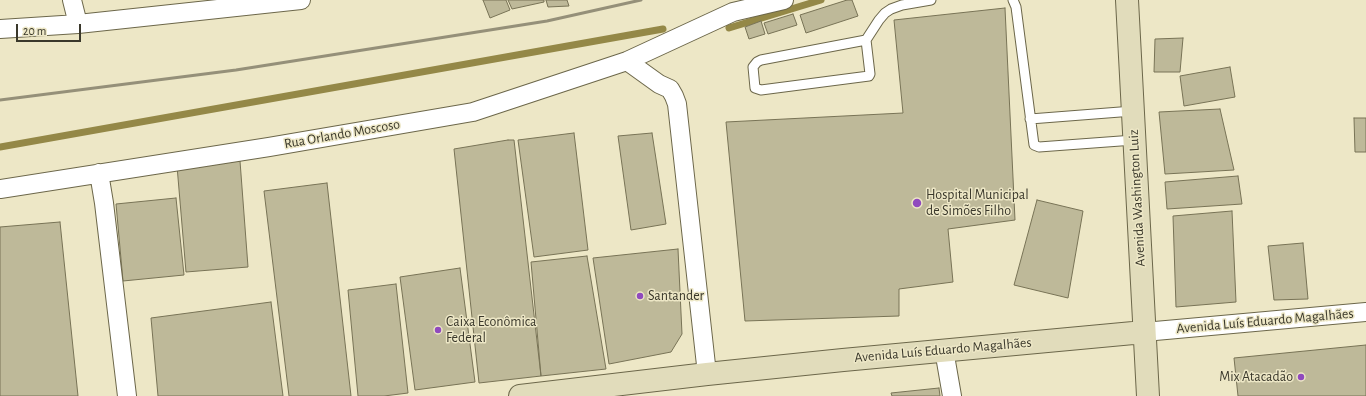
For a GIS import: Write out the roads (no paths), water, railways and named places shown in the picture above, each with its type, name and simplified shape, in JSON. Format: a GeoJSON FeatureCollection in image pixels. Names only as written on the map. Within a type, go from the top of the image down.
{"type":"FeatureCollection","features":[{"type":"Feature","properties":{"kind":"main road","name":"Avenida Washington Luiz"},"geometry":{"type":"LineString","coordinates":[[1127,0],[1148,396]]}},
{"type":"Feature","properties":{"kind":"main road","name":"Avenida Luís Eduardo Magalhães"},"geometry":{"type":"LineString","coordinates":[[520,396],[708,374],[944,350],[1144,332]]}},
{"type":"Feature","properties":{"kind":"street"},"geometry":{"type":"LineString","coordinates":[[72,0],[78,24]]}},
{"type":"Feature","properties":{"kind":"street"},"geometry":{"type":"LineString","coordinates":[[0,29],[78,24],[301,0]]}},
{"type":"Feature","properties":{"kind":"street","name":"Rua Orlando Moscoso"},"geometry":{"type":"LineString","coordinates":[[0,189],[269,147],[473,112],[627,61],[733,12],[784,0]]}},
{"type":"Feature","properties":{"kind":"street"},"geometry":{"type":"LineString","coordinates":[[627,61],[670,90],[677,104],[708,374]]}},
{"type":"Feature","properties":{"kind":"street"},"geometry":{"type":"LineString","coordinates":[[99,173],[104,203],[127,396]]}},
{"type":"Feature","properties":{"kind":"street","name":"Avenida Luís Eduardo Magalhães"},"geometry":{"type":"LineString","coordinates":[[1144,332],[1366,312]]}},
{"type":"Feature","properties":{"kind":"street"},"geometry":{"type":"LineString","coordinates":[[944,350],[952,396]]}},
{"type":"Feature","properties":{"kind":"lane"},"geometry":{"type":"LineString","coordinates":[[866,40],[761,60],[752,67],[755,88],[761,90],[869,76],[866,40],[878,20],[891,9],[902,5],[931,0]]}},
{"type":"Feature","properties":{"kind":"lane"},"geometry":{"type":"LineString","coordinates":[[1014,0],[1034,145],[1039,147],[1134,140]]}},
{"type":"Feature","properties":{"kind":"lane"},"geometry":{"type":"LineString","coordinates":[[1030,120],[1133,111]]}},
{"type":"Feature","properties":{"kind":"waterway"},"geometry":{"type":"LineString","coordinates":[[729,28],[821,0]]}},
{"type":"Feature","properties":{"kind":"waterway"},"geometry":{"type":"LineString","coordinates":[[0,147],[663,29]]}},
{"type":"Feature","properties":{"kind":"railway"},"geometry":{"type":"LineString","coordinates":[[0,100],[236,70],[547,21],[641,0]]}},
{"type":"Feature","properties":{"kind":"place","name":"Hospital Municipal de Simões Filho"},"geometry":{"type":"Point","coordinates":[917,203]}},
{"type":"Feature","properties":{"kind":"place","name":"Santander"},"geometry":{"type":"Point","coordinates":[640,296]}},
{"type":"Feature","properties":{"kind":"place","name":"Caixa Econômica Federal"},"geometry":{"type":"Point","coordinates":[438,330]}},
{"type":"Feature","properties":{"kind":"place","name":"Mix Atacadão"},"geometry":{"type":"Point","coordinates":[1301,377]}}]}
